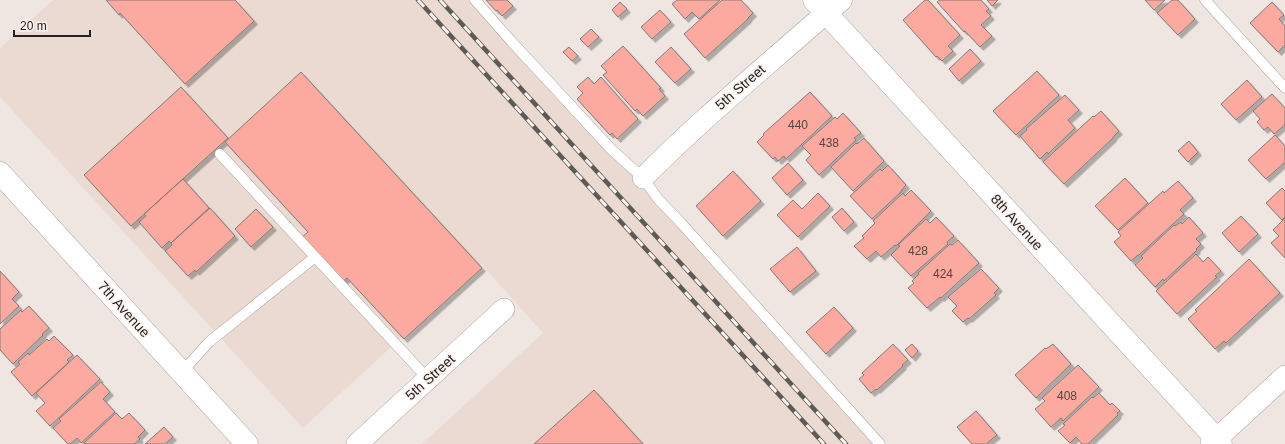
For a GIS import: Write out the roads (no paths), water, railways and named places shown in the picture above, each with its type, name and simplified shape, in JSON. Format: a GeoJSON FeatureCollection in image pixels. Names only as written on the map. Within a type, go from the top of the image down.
{"type":"FeatureCollection","features":[{"type":"Feature","properties":{"kind":"street","name":"5th Street"},"geometry":{"type":"LineString","coordinates":[[643,178],[675,146],[827,4]]}},
{"type":"Feature","properties":{"kind":"street","name":"8th Avenue"},"geometry":{"type":"LineString","coordinates":[[827,4],[1216,442]]}},
{"type":"Feature","properties":{"kind":"street","name":"7th Avenue"},"geometry":{"type":"LineString","coordinates":[[0,173],[247,444]]}},
{"type":"Feature","properties":{"kind":"street","name":"5th Street"},"geometry":{"type":"LineString","coordinates":[[357,444],[504,309]]}},
{"type":"Feature","properties":{"kind":"street"},"geometry":{"type":"LineString","coordinates":[[1216,442],[1285,376]]}},
{"type":"Feature","properties":{"kind":"lane"},"geometry":{"type":"LineString","coordinates":[[475,0],[517,48],[611,149],[643,178],[659,200],[880,444]]}},
{"type":"Feature","properties":{"kind":"lane"},"geometry":{"type":"LineString","coordinates":[[1205,0],[1285,88]]}},
{"type":"Feature","properties":{"kind":"lane"},"geometry":{"type":"LineString","coordinates":[[220,154],[428,379]]}},
{"type":"Feature","properties":{"kind":"lane"},"geometry":{"type":"LineString","coordinates":[[182,372],[209,342],[314,257]]}},
{"type":"Feature","properties":{"kind":"railway"},"geometry":{"type":"LineString","coordinates":[[418,0],[824,444]]}},
{"type":"Feature","properties":{"kind":"railway"},"geometry":{"type":"LineString","coordinates":[[440,0],[846,444]]}}]}
